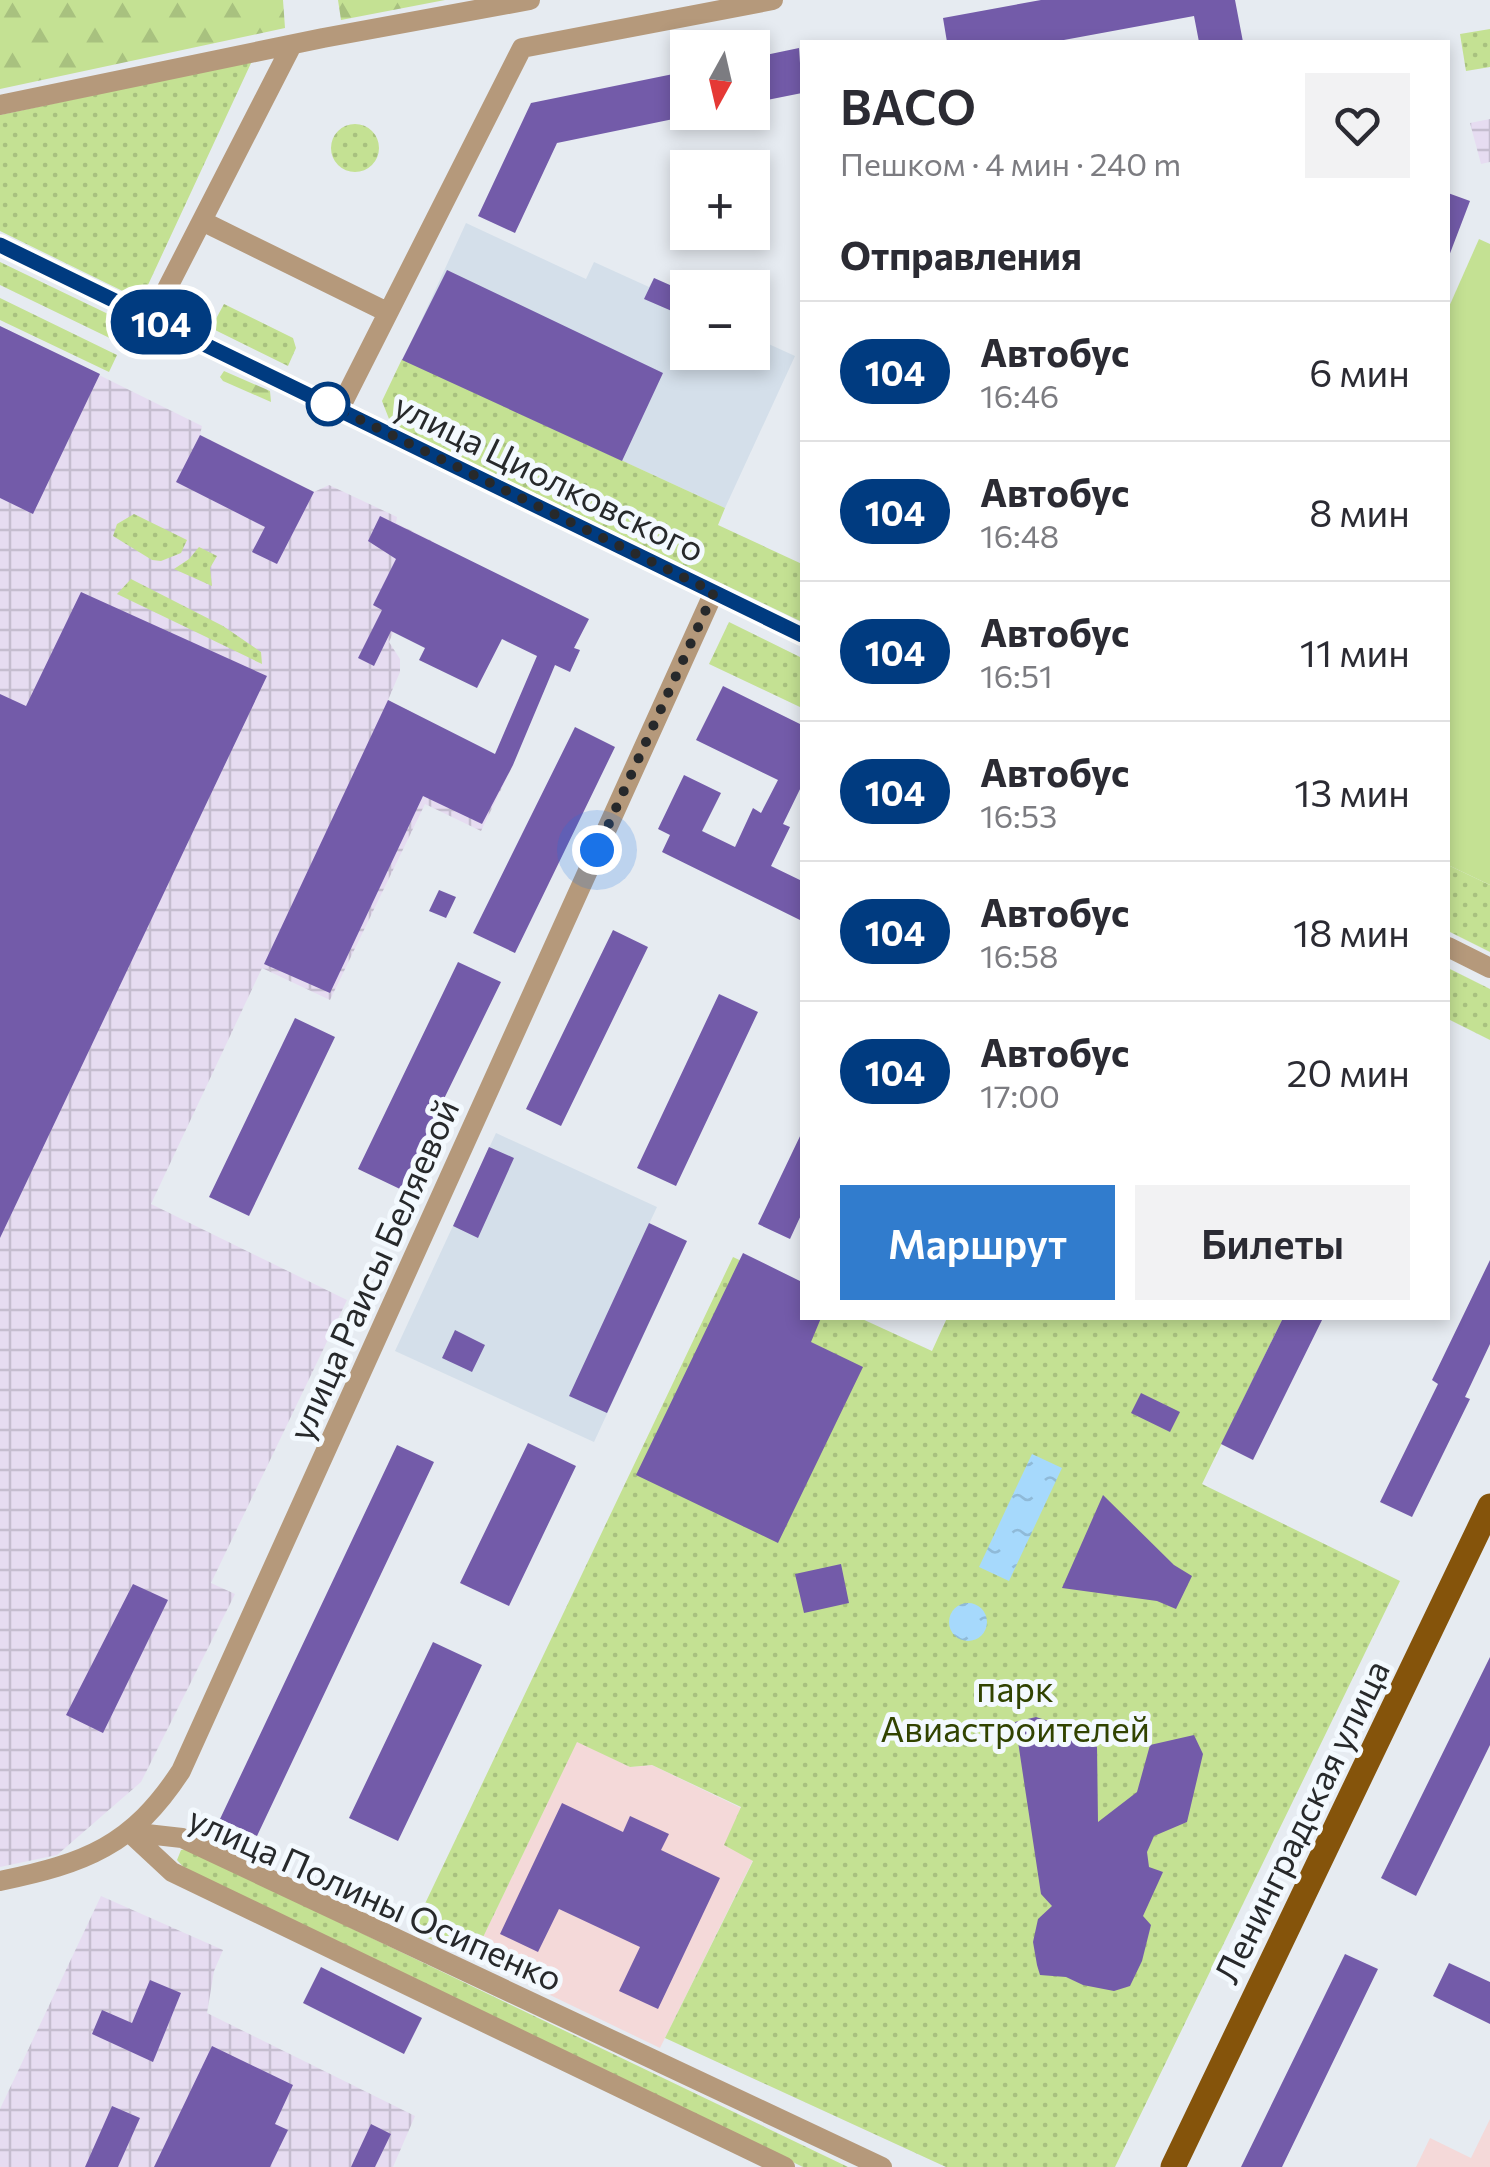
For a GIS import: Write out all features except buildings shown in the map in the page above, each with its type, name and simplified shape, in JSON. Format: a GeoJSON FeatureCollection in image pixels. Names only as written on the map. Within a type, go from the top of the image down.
{"type":"FeatureCollection","features":[{"type":"Feature","properties":{"kind":"main road","name":"Ленинградская улица"},"geometry":{"type":"LineString","coordinates":[[1174,2167],[1490,1506]]}},
{"type":"Feature","properties":{"kind":"street"},"geometry":{"type":"LineString","coordinates":[[0,106],[530,0]]}},
{"type":"Feature","properties":{"kind":"street"},"geometry":{"type":"LineString","coordinates":[[339,410],[522,48],[773,0]]}},
{"type":"Feature","properties":{"kind":"street"},"geometry":{"type":"LineString","coordinates":[[152,318],[292,45]]}},
{"type":"Feature","properties":{"kind":"street"},"geometry":{"type":"LineString","coordinates":[[202,222],[387,312]]}},
{"type":"Feature","properties":{"kind":"street","name":"улица Циолковского"},"geometry":{"type":"LineString","coordinates":[[0,245],[800,635]]}},
{"type":"Feature","properties":{"kind":"street","name":"улица Раисы Беляевой"},"geometry":{"type":"LineString","coordinates":[[0,1882],[61,1868],[95,1854],[157,1807],[181,1771],[714,592]]}},
{"type":"Feature","properties":{"kind":"street"},"geometry":{"type":"LineString","coordinates":[[1450,948],[1490,968]]}},
{"type":"Feature","properties":{"kind":"street","name":"улица Полины Осипенко"},"geometry":{"type":"LineString","coordinates":[[128,1832],[172,1872],[786,2167]]}},
{"type":"Feature","properties":{"kind":"street","name":"улица Полины Осипенко"},"geometry":{"type":"LineString","coordinates":[[128,1832],[182,1838],[882,2167]]}},
{"type":"Feature","properties":{"kind":"shaded area"},"geometry":{"type":"Polygon","coordinates":[[[1490,119],[1490,162],[1481,164],[1470,123],[1490,119]]]}},
{"type":"Feature","properties":{"kind":"shaded area"},"geometry":{"type":"Polygon","coordinates":[[[466,223],[586,279],[594,262],[649,287],[654,278],[670,285],[670,370],[770,370],[770,345],[795,356],[725,508],[403,360],[466,223]]]}},
{"type":"Feature","properties":{"kind":"shaded area"},"geometry":{"type":"Polygon","coordinates":[[[0,326],[202,426],[200,435],[314,492],[329,485],[397,517],[396,523],[434,542],[389,642],[400,659],[400,672],[388,700],[513,765],[481,831],[425,804],[330,1000],[262,968],[151,1204],[347,1300],[211,1583],[235,1594],[141,1782],[57,1855],[0,1867],[0,326]]]}},
{"type":"Feature","properties":{"kind":"shaded area"},"geometry":{"type":"Polygon","coordinates":[[[496,1133],[657,1207],[649,1224],[687,1241],[594,1442],[395,1351],[496,1133]]]}},
{"type":"Feature","properties":{"kind":"shaded area"},"geometry":{"type":"Polygon","coordinates":[[[577,1741],[630,1767],[652,1765],[741,1808],[753,1860],[660,2048],[473,1958],[577,1741]]]}},
{"type":"Feature","properties":{"kind":"shaded area"},"geometry":{"type":"Polygon","coordinates":[[[101,1896],[223,1950],[214,1971],[207,2013],[415,2116],[393,2167],[0,2167],[0,2109],[101,1896]]]}},
{"type":"Feature","properties":{"kind":"shaded area"},"geometry":{"type":"Polygon","coordinates":[[[1490,2119],[1490,2167],[1416,2167],[1430,2138],[1471,2158],[1490,2119]]]}},
{"type":"Feature","properties":{"kind":"green space"},"geometry":{"type":"Polygon","coordinates":[[[0,0],[283,0],[285,28],[0,89],[0,0]]]}},
{"type":"Feature","properties":{"kind":"green space"},"geometry":{"type":"Polygon","coordinates":[[[338,0],[445,0],[341,20],[338,0]]]}},
{"type":"Feature","properties":{"kind":"green space"},"geometry":{"type":"Polygon","coordinates":[[[1490,29],[1490,67],[1466,71],[1460,34],[1490,29]]]}},
{"type":"Feature","properties":{"kind":"green space"},"geometry":{"type":"Polygon","coordinates":[[[252,61],[141,300],[0,231],[0,115],[252,61]]]}},
{"type":"Feature","properties":{"kind":"green space"},"geometry":{"type":"Polygon","coordinates":[[[355,124],[372,131],[379,148],[372,165],[355,172],[338,165],[331,148],[338,131],[355,124]]]}},
{"type":"Feature","properties":{"kind":"green space"},"geometry":{"type":"Polygon","coordinates":[[[1479,239],[1490,244],[1490,885],[1450,866],[1450,304],[1479,239]]]}},
{"type":"Feature","properties":{"kind":"green space"},"geometry":{"type":"Polygon","coordinates":[[[0,262],[131,325],[122,344],[0,285],[0,262]]]}},
{"type":"Feature","properties":{"kind":"green space"},"geometry":{"type":"Polygon","coordinates":[[[0,298],[117,355],[109,372],[0,320],[0,298]]]}},
{"type":"Feature","properties":{"kind":"green space"},"geometry":{"type":"Polygon","coordinates":[[[224,304],[293,338],[296,348],[288,366],[211,328],[224,304]]]}},
{"type":"Feature","properties":{"kind":"green space"},"geometry":{"type":"Polygon","coordinates":[[[402,359],[725,508],[718,525],[800,563],[800,621],[391,424],[382,401],[402,359]]]}},
{"type":"Feature","properties":{"kind":"green space"},"geometry":{"type":"Polygon","coordinates":[[[224,371],[270,391],[271,402],[223,381],[220,377],[224,371]]]}},
{"type":"Feature","properties":{"kind":"green space"},"geometry":{"type":"Polygon","coordinates":[[[134,514],[187,540],[181,553],[161,561],[152,560],[113,536],[117,524],[134,514]]]}},
{"type":"Feature","properties":{"kind":"green space"},"geometry":{"type":"Polygon","coordinates":[[[199,547],[217,556],[210,568],[212,586],[174,569],[199,547]]]}},
{"type":"Feature","properties":{"kind":"green space"},"geometry":{"type":"Polygon","coordinates":[[[131,579],[223,626],[261,652],[262,664],[117,594],[131,579]]]}},
{"type":"Feature","properties":{"kind":"green space"},"geometry":{"type":"Polygon","coordinates":[[[729,622],[800,657],[800,707],[709,664],[729,622]]]}},
{"type":"Feature","properties":{"kind":"green space"},"geometry":{"type":"Polygon","coordinates":[[[1450,866],[1490,885],[1490,952],[1450,932],[1450,866]]]}},
{"type":"Feature","properties":{"kind":"green space"},"geometry":{"type":"Polygon","coordinates":[[[1450,969],[1490,989],[1490,1040],[1450,1020],[1450,969]]]}},
{"type":"Feature","properties":{"kind":"green space","name":"парк Авиастроителей"},"geometry":{"type":"Polygon","coordinates":[[[733,1257],[800,1289],[800,1320],[864,1320],[932,1351],[946,1320],[1282,1320],[1202,1484],[1400,1581],[1115,2167],[946,2167],[665,2038],[753,1861],[724,1845],[741,1807],[652,1765],[630,1767],[577,1742],[473,1958],[412,1931],[733,1257]]]}},
{"type":"Feature","properties":{"kind":"green space"},"geometry":{"type":"Polygon","coordinates":[[[187,1849],[848,2167],[803,2167],[188,1872],[177,1860],[181,1850],[187,1849]]]}},
{"type":"Feature","properties":{"kind":"water"},"geometry":{"type":"Polygon","coordinates":[[[1032,1454],[1062,1468],[1009,1581],[979,1567],[1032,1454]]]}},
{"type":"Feature","properties":{"kind":"water"},"geometry":{"type":"Polygon","coordinates":[[[968,1603],[981,1609],[987,1622],[981,1635],[968,1641],[955,1635],[949,1622],[955,1609],[968,1603]]]}},
{"type":"Feature","properties":{"kind":"bus line","name":"104"},"geometry":{"type":"LineString","coordinates":[[0,245],[800,634]]}},
{"type":"Feature","properties":{"kind":"route"},"geometry":{"type":"LineString","coordinates":[[328,404],[714,592],[597,850]]}}]}
